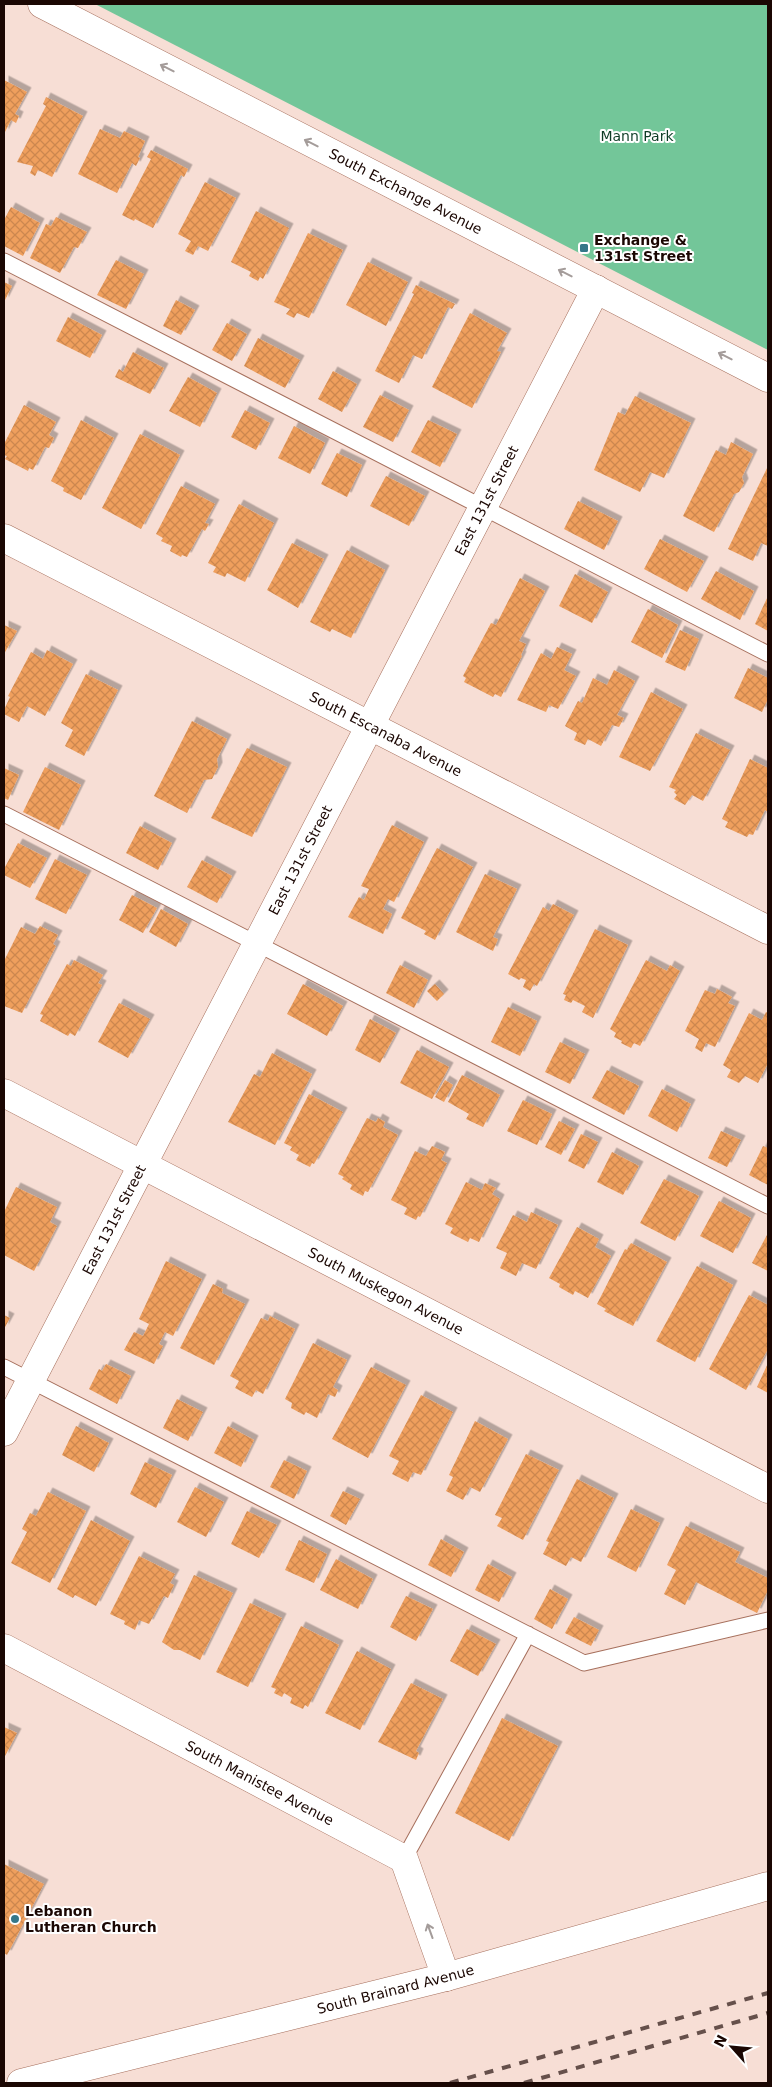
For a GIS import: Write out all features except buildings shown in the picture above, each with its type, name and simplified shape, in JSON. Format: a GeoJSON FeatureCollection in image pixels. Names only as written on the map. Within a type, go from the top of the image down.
{"type":"FeatureCollection","features":[{"type":"Feature","properties":{"kind":"street","name":"South Exchange Avenue"},"geometry":{"type":"LineString","coordinates":[[42,4],[768,378]]}},
{"type":"Feature","properties":{"kind":"street","name":"East 131st Street"},"geometry":{"type":"LineString","coordinates":[[4,1432],[596,289]]}},
{"type":"Feature","properties":{"kind":"street","name":"South Escanaba Avenue"},"geometry":{"type":"LineString","coordinates":[[4,538],[768,930]]}},
{"type":"Feature","properties":{"kind":"street","name":"South Muskegon Avenue"},"geometry":{"type":"LineString","coordinates":[[4,1093],[768,1489]]}},
{"type":"Feature","properties":{"kind":"street","name":"South Manistee Avenue"},"geometry":{"type":"LineString","coordinates":[[4,1648],[404,1858]]}},
{"type":"Feature","properties":{"kind":"street"},"geometry":{"type":"LineString","coordinates":[[404,1858],[446,1977]]}},
{"type":"Feature","properties":{"kind":"street","name":"South Brainard Avenue"},"geometry":{"type":"LineString","coordinates":[[21,2083],[446,1977],[768,1886]]}},
{"type":"Feature","properties":{"kind":"lane"},"geometry":{"type":"LineString","coordinates":[[4,261],[768,654]]}},
{"type":"Feature","properties":{"kind":"lane"},"geometry":{"type":"LineString","coordinates":[[4,814],[768,1206]]}},
{"type":"Feature","properties":{"kind":"lane"},"geometry":{"type":"LineString","coordinates":[[4,1367],[584,1663],[768,1620]]}},
{"type":"Feature","properties":{"kind":"lane"},"geometry":{"type":"LineString","coordinates":[[404,1858],[528,1634]]}},
{"type":"Feature","properties":{"kind":"green space","name":"Mann Park"},"geometry":{"type":"Polygon","coordinates":[[[95,4],[768,4],[768,350],[95,4]]]}},
{"type":"Feature","properties":{"kind":"railway"},"geometry":{"type":"LineString","coordinates":[[450,2083],[768,1993]]}},
{"type":"Feature","properties":{"kind":"railway"},"geometry":{"type":"LineString","coordinates":[[524,2083],[768,2013]]}},
{"type":"Feature","properties":{"kind":"place","name":"Exchange & 131st Street"},"geometry":{"type":"Point","coordinates":[584,248]}},
{"type":"Feature","properties":{"kind":"place","name":"Lebanon Lutheran Church"},"geometry":{"type":"Point","coordinates":[15,1919]}}]}
